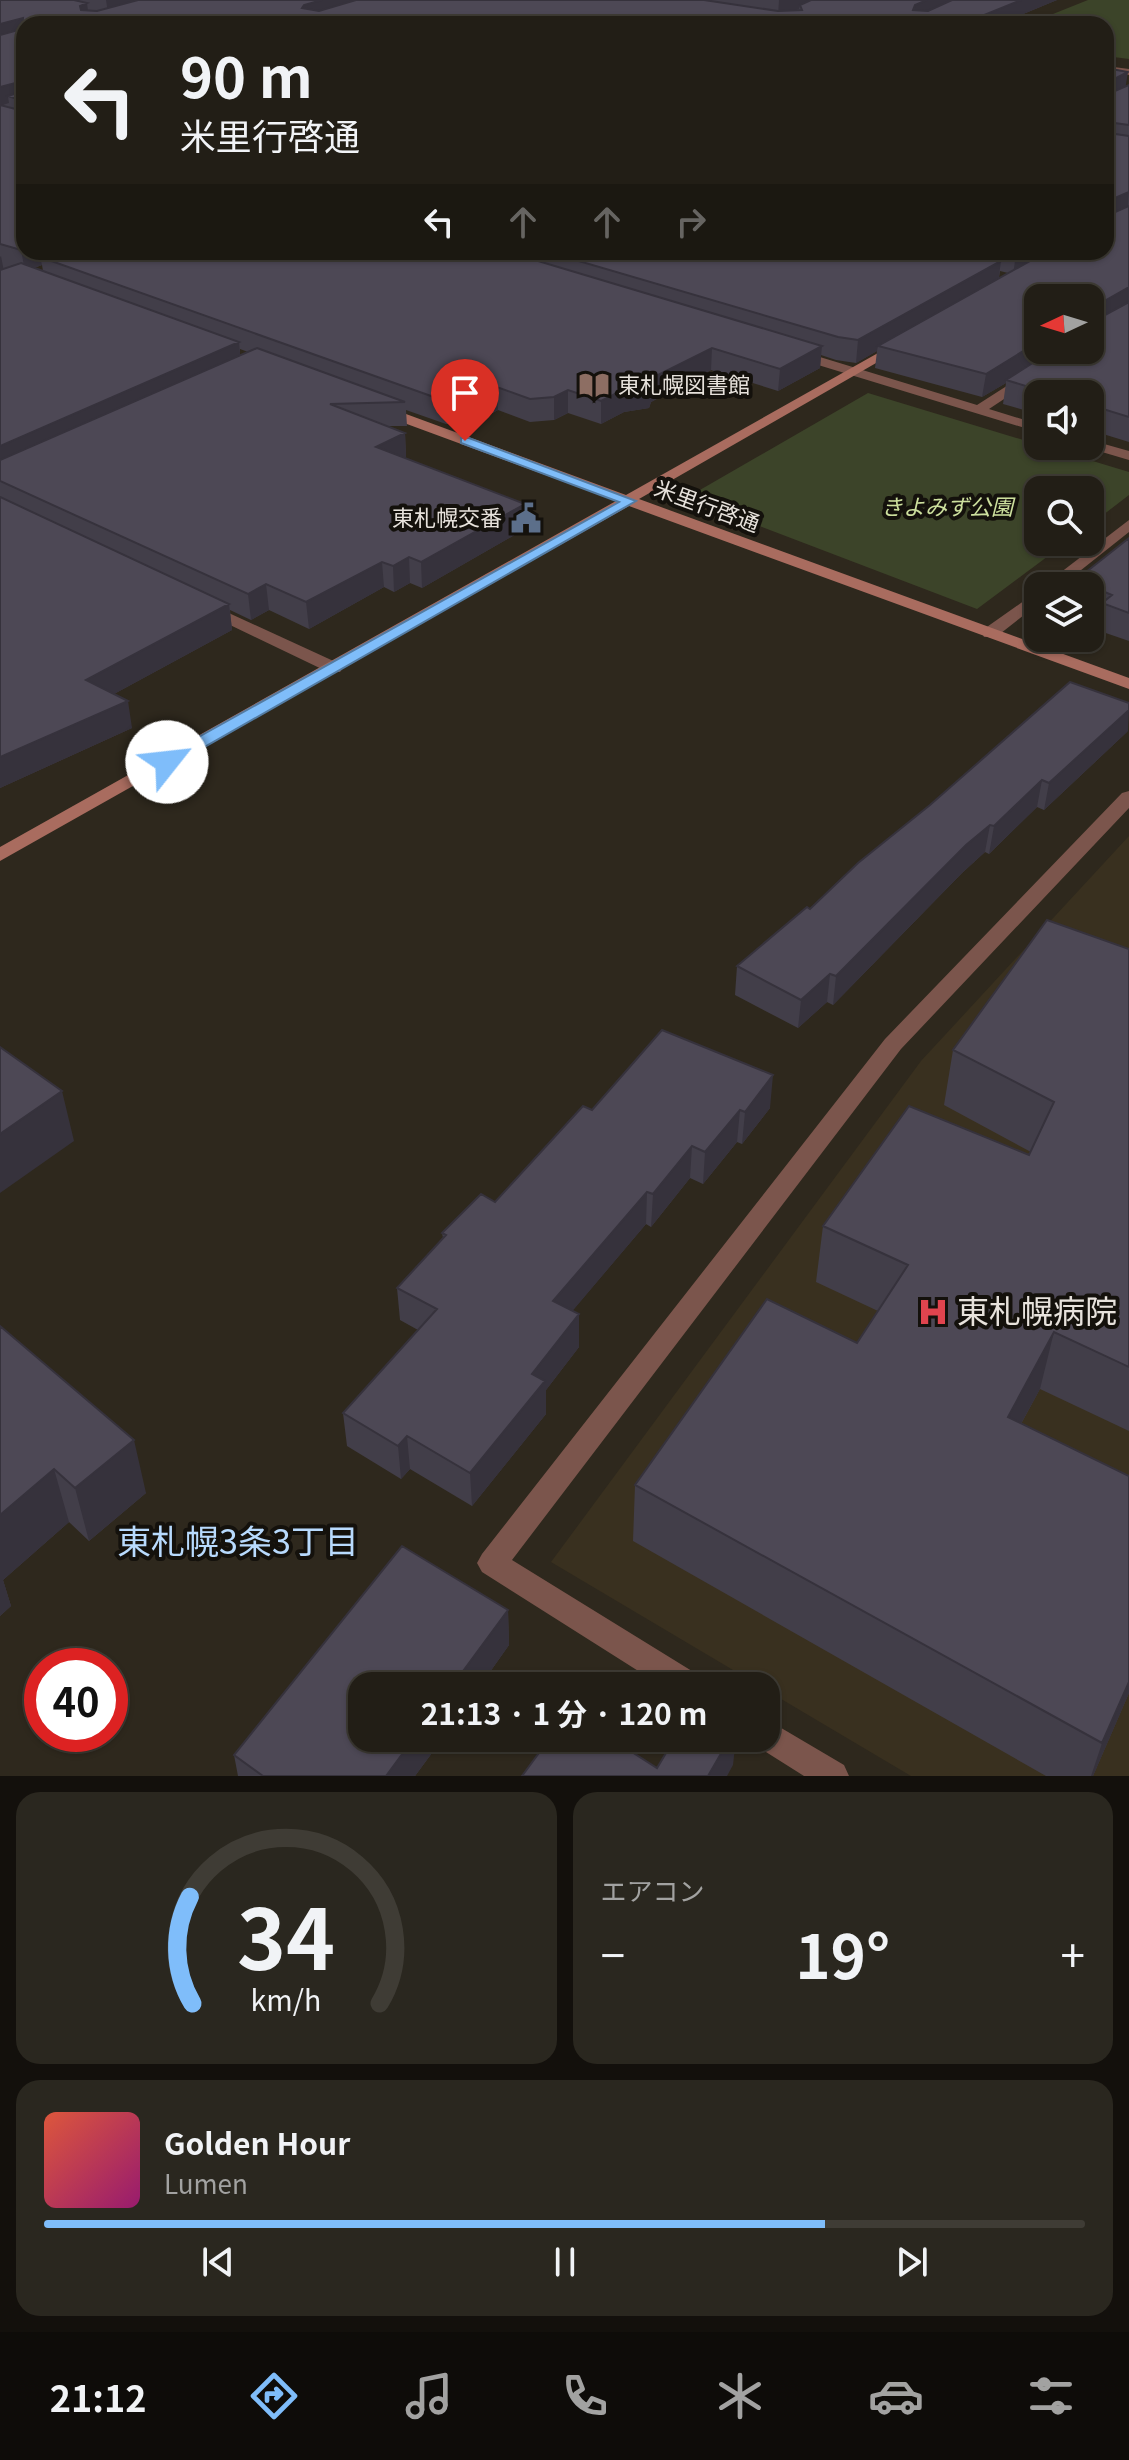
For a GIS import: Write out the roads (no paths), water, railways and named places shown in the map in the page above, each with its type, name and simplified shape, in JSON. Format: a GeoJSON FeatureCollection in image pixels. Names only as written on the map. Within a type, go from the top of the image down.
{"type":"FeatureCollection","features":[{"type":"Feature","properties":{"kind":"street"},"geometry":{"type":"LineString","coordinates":[[0,855],[908,341]]}},
{"type":"Feature","properties":{"kind":"street"},"geometry":{"type":"LineString","coordinates":[[784,350],[1024,424]]}},
{"type":"Feature","properties":{"kind":"street"},"geometry":{"type":"LineString","coordinates":[[978,410],[1050,364]]}},
{"type":"Feature","properties":{"kind":"street","name":"米里行啓通"},"geometry":{"type":"LineString","coordinates":[[363,403],[1129,684]]}},
{"type":"Feature","properties":{"kind":"street"},"geometry":{"type":"LineString","coordinates":[[1104,448],[1129,456]]}},
{"type":"Feature","properties":{"kind":"street"},"geometry":{"type":"LineString","coordinates":[[1069,572],[1129,525]]}},
{"type":"Feature","properties":{"kind":"street"},"geometry":{"type":"LineString","coordinates":[[195,602],[334,668]]}},
{"type":"Feature","properties":{"kind":"street"},"geometry":{"type":"LineString","coordinates":[[990,633],[1024,607]]}},
{"type":"Feature","properties":{"kind":"street"},"geometry":{"type":"LineString","coordinates":[[667,1672],[492,1563],[893,1044],[1129,797]]}},
{"type":"Feature","properties":{"kind":"street"},"geometry":{"type":"LineString","coordinates":[[780,1743],[833,1776]]}},
{"type":"Feature","properties":{"kind":"place","name":"東札幌図書館"},"geometry":{"type":"Point","coordinates":[594,385]}},
{"type":"Feature","properties":{"kind":"place","name":"東札幌交番"},"geometry":{"type":"Point","coordinates":[526,518]}},
{"type":"Feature","properties":{"kind":"place","name":"東札幌病院"},"geometry":{"type":"Point","coordinates":[933,1312]}},
{"type":"Feature","properties":{"kind":"district","name":"東札幌3条3丁目"},"geometry":{"type":"Point","coordinates":[238,1542]}},
{"type":"Feature","properties":{"kind":"park label","name":"きよみず公園"},"geometry":{"type":"Point","coordinates":[947,507]}}]}
